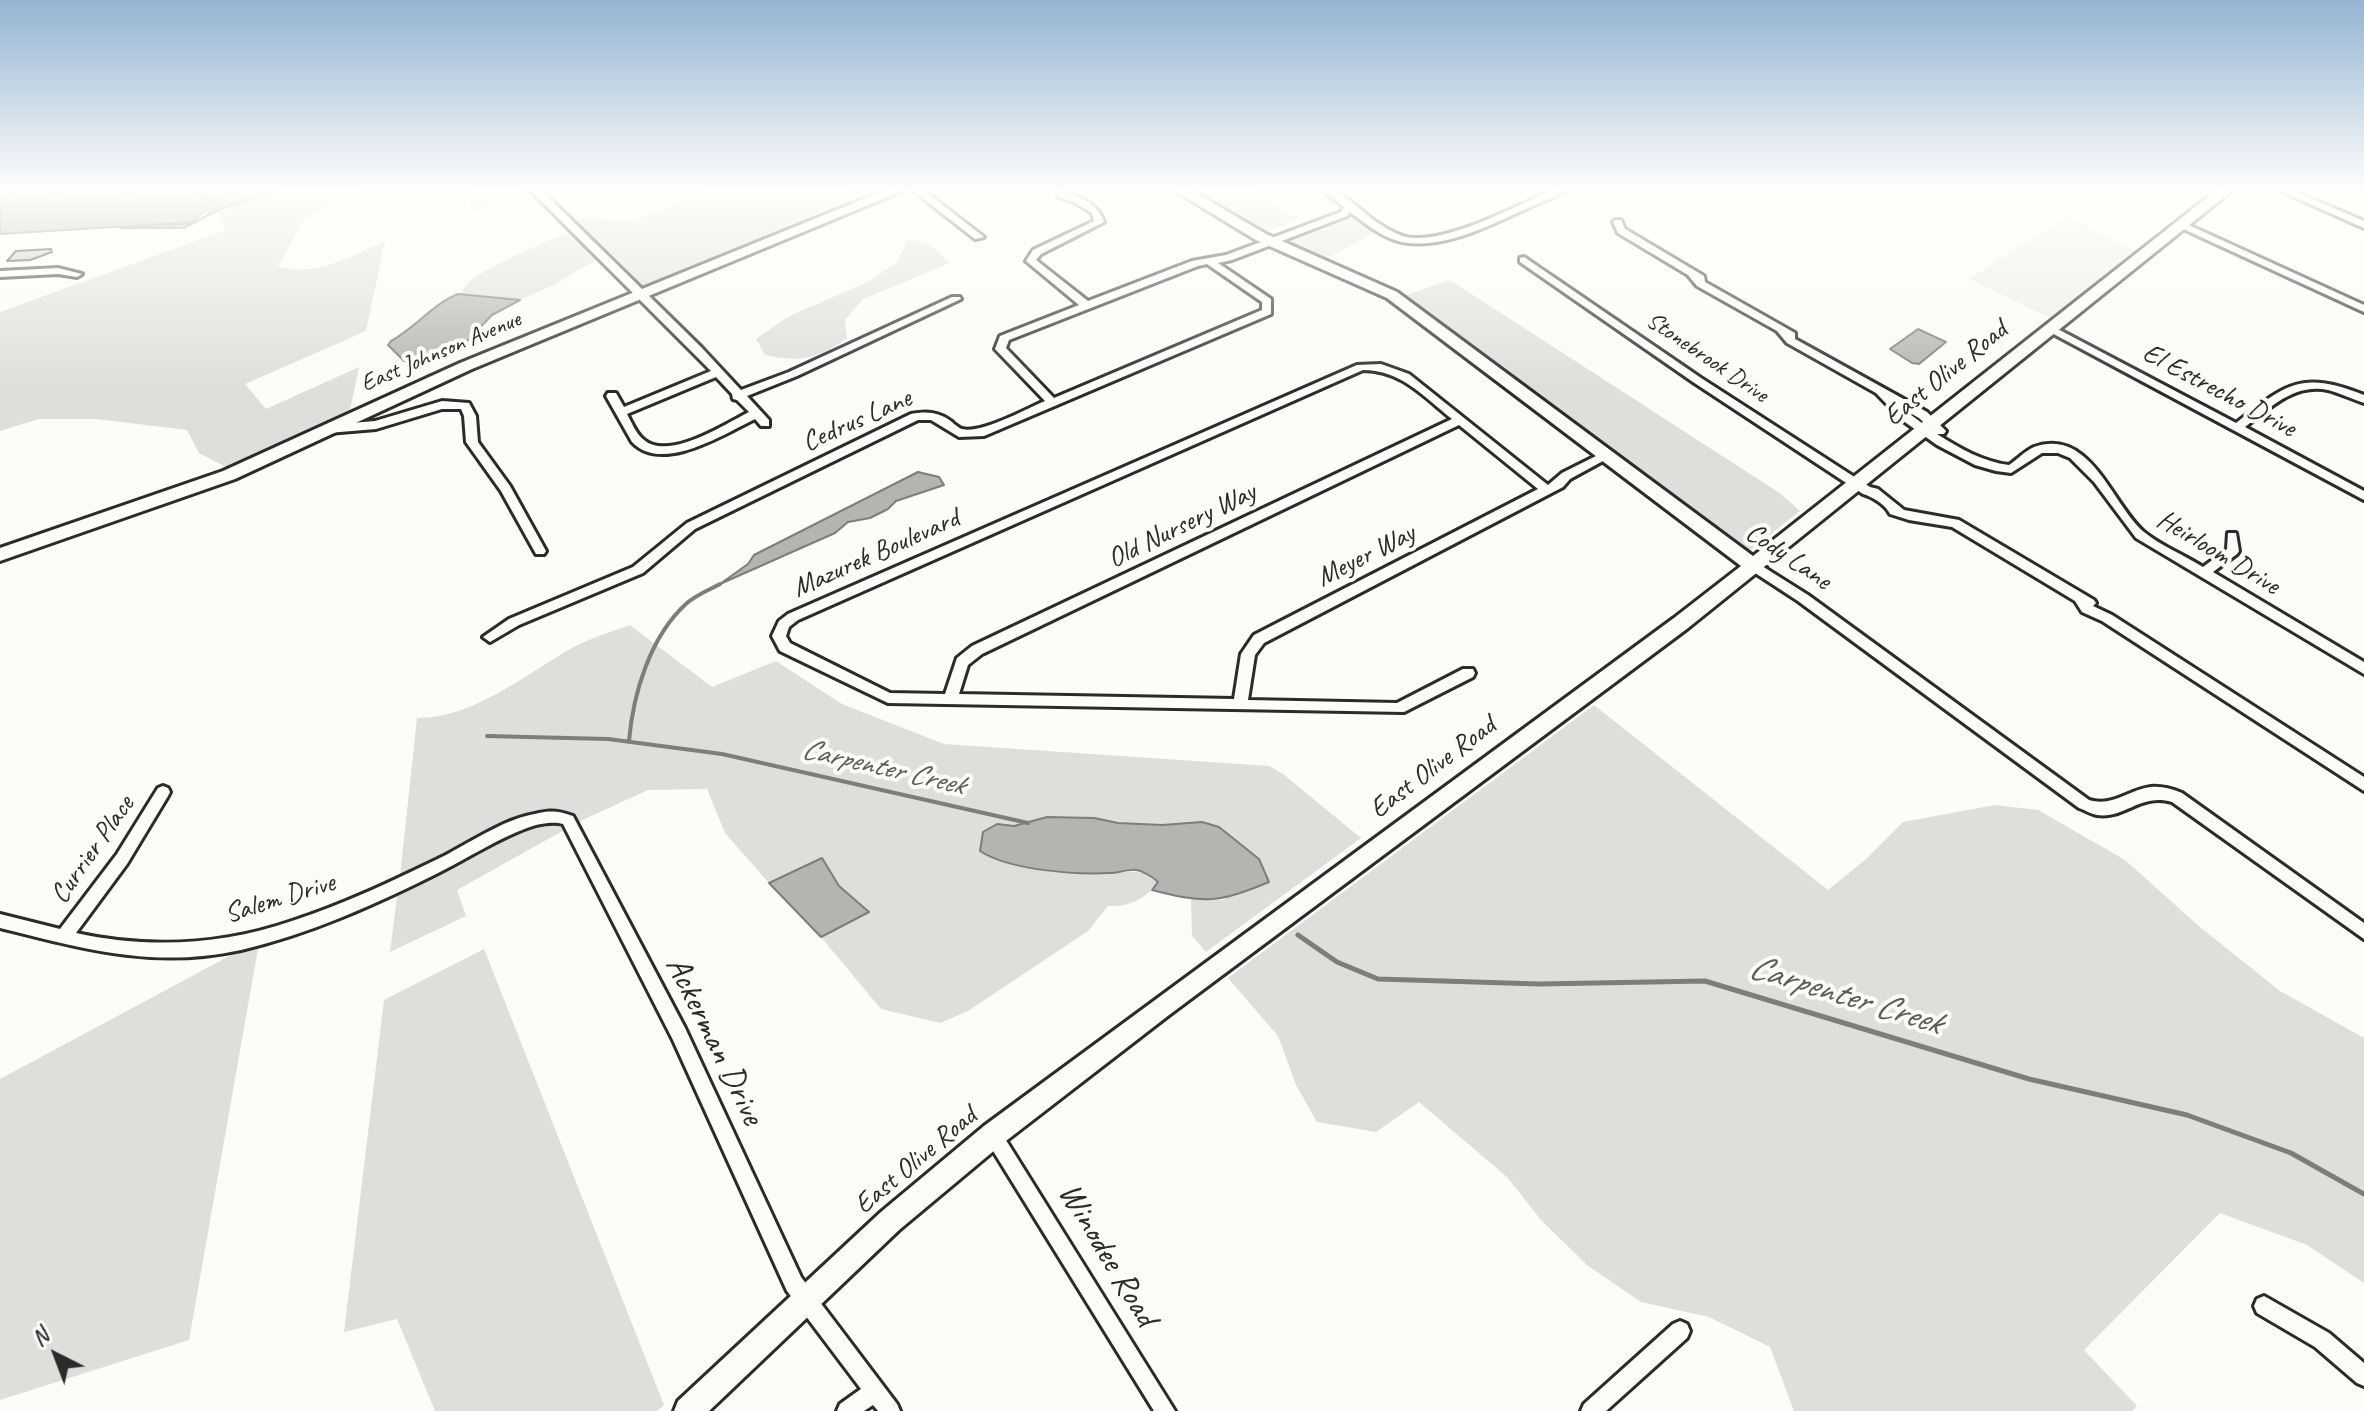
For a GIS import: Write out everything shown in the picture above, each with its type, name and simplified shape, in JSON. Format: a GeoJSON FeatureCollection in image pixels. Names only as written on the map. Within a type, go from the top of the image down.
{"type":"FeatureCollection","features":[{"type":"Feature","properties":{"kind":"street"},"geometry":{"type":"LineString","coordinates":[[602,255],[765,423]]}},
{"type":"Feature","properties":{"kind":"street","name":"East Johnson Avenue"},"geometry":{"type":"LineString","coordinates":[[0,555],[193,489],[466,366],[738,255]]}},
{"type":"Feature","properties":{"kind":"street"},"geometry":{"type":"LineString","coordinates":[[1035,255],[1031,261],[1086,305]]}},
{"type":"Feature","properties":{"kind":"street"},"geometry":{"type":"LineString","coordinates":[[1053,403],[999,345],[1008,335],[1208,260],[1235,255]]}},
{"type":"Feature","properties":{"kind":"street","name":"Cody Lane"},"geometry":{"type":"LineString","coordinates":[[1300,255],[1392,295],[1754,566],[1803,598],[2084,804],[2110,810],[2150,791],[2177,797],[2364,932]]}},
{"type":"Feature","properties":{"kind":"street","name":"Heirloom Drive"},"geometry":{"type":"LineString","coordinates":[[1659,255],[1701,284],[1782,332],[1791,341],[1881,394],[1966,457],[1997,468],[2011,469],[2037,450],[2052,449],[2067,454],[2095,473],[2127,522],[2140,535],[2364,669]]}},
{"type":"Feature","properties":{"kind":"street","name":"East Olive Road"},"geometry":{"type":"LineString","coordinates":[[688,1411],[890,1221],[993,1135],[1862,488],[1928,427],[2145,255]]}},
{"type":"Feature","properties":{"kind":"street"},"geometry":{"type":"LineString","coordinates":[[2247,255],[2364,309]]}},
{"type":"Feature","properties":{"kind":"street","name":"Cedrus Lane"},"geometry":{"type":"LineString","coordinates":[[490,637],[514,622],[638,570],[691,526],[915,417],[933,415],[945,420],[959,433],[973,434],[1267,312],[1267,301],[1208,260]]}},
{"type":"Feature","properties":{"kind":"street","name":"Stonebrook Drive"},"geometry":{"type":"LineString","coordinates":[[1524,260],[1697,380],[1862,488],[1867,495],[1900,513],[1964,527],[2364,785]]}},
{"type":"Feature","properties":{"kind":"street"},"geometry":{"type":"LineString","coordinates":[[0,274],[58,271],[77,274]]}},
{"type":"Feature","properties":{"kind":"street"},"geometry":{"type":"LineString","coordinates":[[737,396],[793,374],[956,299]]}},
{"type":"Feature","properties":{"kind":"street","name":"El Estrecho Drive"},"geometry":{"type":"LineString","coordinates":[[2052,329],[2364,496]]}},
{"type":"Feature","properties":{"kind":"street","name":"Mazurek Boulevard"},"geometry":{"type":"LineString","coordinates":[[1468,673],[1399,708],[950,699],[877,695],[785,647],[779,636],[780,629],[793,617],[1352,369],[1381,367],[1399,372],[1553,487]]}},
{"type":"Feature","properties":{"kind":"street"},"geometry":{"type":"LineString","coordinates":[[622,412],[718,372]]}},
{"type":"Feature","properties":{"kind":"street"},"geometry":{"type":"LineString","coordinates":[[2237,428],[2292,386],[2327,386],[2364,399]]}},
{"type":"Feature","properties":{"kind":"street"},"geometry":{"type":"LineString","coordinates":[[612,396],[638,441],[651,450],[680,449],[755,414]]}},
{"type":"Feature","properties":{"kind":"street"},"geometry":{"type":"LineString","coordinates":[[328,429],[376,425],[442,405],[465,406],[470,416],[472,442],[506,489],[540,551]]}},
{"type":"Feature","properties":{"kind":"street","name":"Old Nursery Way"},"geometry":{"type":"LineString","coordinates":[[950,699],[962,662],[977,650],[1460,420]]}},
{"type":"Feature","properties":{"kind":"street","name":"Meyer Way"},"geometry":{"type":"LineString","coordinates":[[1240,705],[1248,654],[1259,639],[1553,487],[1571,482],[1611,458]]}},
{"type":"Feature","properties":{"kind":"street"},"geometry":{"type":"LineString","coordinates":[[2203,573],[2233,551],[2232,536]]}},
{"type":"Feature","properties":{"kind":"street","name":"Currier Place"},"geometry":{"type":"LineString","coordinates":[[64,936],[115,868],[163,792]]}},
{"type":"Feature","properties":{"kind":"street","name":"Salem Drive"},"geometry":{"type":"LineString","coordinates":[[0,921],[138,950],[181,950],[237,942],[323,916],[525,822],[559,816]]}},
{"type":"Feature","properties":{"kind":"street","name":"Ackerman Drive"},"geometry":{"type":"LineString","coordinates":[[559,816],[568,820],[578,835],[679,1034],[794,1284],[890,1411]]}},
{"type":"Feature","properties":{"kind":"street","name":"Winodee Road"},"geometry":{"type":"LineString","coordinates":[[993,1135],[1165,1411]]}},
{"type":"Feature","properties":{"kind":"street"},"geometry":{"type":"LineString","coordinates":[[2264,1306],[2322,1340],[2364,1376]]}},
{"type":"Feature","properties":{"kind":"street"},"geometry":{"type":"LineString","coordinates":[[1591,1411],[1680,1331]]}},
{"type":"Feature","properties":{"kind":"street"},"geometry":{"type":"LineString","coordinates":[[847,1411],[874,1392]]}},
{"type":"Feature","properties":{"kind":"shaded area"},"geometry":{"type":"Polygon","coordinates":[[[158,255],[284,255],[278,266],[306,269],[333,264],[355,255],[382,255],[366,331],[245,384],[266,409],[359,367],[349,415],[232,470],[199,453],[187,430],[96,419],[39,419],[0,431],[0,312],[158,255]]]}},
{"type":"Feature","properties":{"kind":"shaded area"},"geometry":{"type":"Polygon","coordinates":[[[518,255],[596,255],[599,258],[520,300],[461,294],[466,285],[492,267],[518,255]]]}},
{"type":"Feature","properties":{"kind":"shaded area"},"geometry":{"type":"Polygon","coordinates":[[[607,255],[730,255],[644,290],[607,255]]]}},
{"type":"Feature","properties":{"kind":"shaded area"},"geometry":{"type":"Polygon","coordinates":[[[900,255],[941,255],[950,263],[863,299],[845,320],[847,338],[827,351],[799,359],[765,355],[756,339],[789,316],[870,281],[897,262],[900,255]]]}},
{"type":"Feature","properties":{"kind":"shaded area"},"geometry":{"type":"Polygon","coordinates":[[[1307,255],[1333,255],[1322,261],[1307,255]]]}},
{"type":"Feature","properties":{"kind":"shaded area"},"geometry":{"type":"Polygon","coordinates":[[[2007,255],[2132,255],[2051,318],[1969,279],[2007,255]]]}},
{"type":"Feature","properties":{"kind":"shaded area"},"geometry":{"type":"Polygon","coordinates":[[[1450,280],[1781,494],[1800,511],[1744,555],[1401,297],[1450,280]]]}},
{"type":"Feature","properties":{"kind":"shaded area"},"geometry":{"type":"Polygon","coordinates":[[[458,294],[520,300],[492,315],[453,356],[404,361],[388,345],[441,303],[458,294]]]}},
{"type":"Feature","properties":{"kind":"shaded area"},"geometry":{"type":"Polygon","coordinates":[[[1918,329],[1946,342],[1919,364],[1890,349],[1918,329]]]}},
{"type":"Feature","properties":{"kind":"shaded area"},"geometry":{"type":"Polygon","coordinates":[[[918,472],[939,477],[944,485],[896,501],[870,518],[848,522],[835,533],[720,584],[748,564],[754,555],[918,472]]]}},
{"type":"Feature","properties":{"kind":"shaded area"},"geometry":{"type":"Polygon","coordinates":[[[630,625],[712,687],[776,661],[842,704],[944,744],[1269,766],[1361,838],[1206,952],[1192,936],[1191,899],[1224,900],[1259,859],[1219,827],[1202,822],[1162,825],[1047,817],[1014,826],[997,824],[983,832],[980,851],[1008,863],[1061,871],[1141,872],[1158,881],[1136,901],[1108,906],[1088,931],[968,1011],[940,1023],[881,1009],[821,937],[868,911],[839,886],[821,859],[769,883],[725,833],[707,789],[648,790],[578,822],[567,811],[556,809],[524,817],[400,876],[417,718],[438,716],[478,703],[579,644],[630,625]]]}},
{"type":"Feature","properties":{"kind":"shaded area"},"geometry":{"type":"Polygon","coordinates":[[[1594,705],[1828,890],[1865,860],[1903,822],[1995,805],[2038,810],[2125,860],[2201,928],[2280,991],[2364,1038],[2364,1283],[2307,1245],[2220,1213],[2084,1350],[2137,1406],[2132,1411],[1794,1411],[1770,1347],[1709,1317],[1641,1302],[1587,1265],[1541,1220],[1507,1177],[1419,1102],[1376,1132],[1317,1122],[1296,1085],[1278,1036],[1228,978],[1594,705]]]}},
{"type":"Feature","properties":{"kind":"shaded area"},"geometry":{"type":"Polygon","coordinates":[[[1047,817],[1162,825],[1202,822],[1219,827],[1259,859],[1269,882],[1224,897],[1186,898],[1152,890],[1158,882],[1139,871],[1096,873],[1043,870],[1008,863],[980,851],[983,832],[997,824],[1014,826],[1047,817]]]}},
{"type":"Feature","properties":{"kind":"shaded area"},"geometry":{"type":"Polygon","coordinates":[[[558,822],[566,829],[457,890],[466,916],[390,952],[398,889],[527,828],[558,822]]]}},
{"type":"Feature","properties":{"kind":"shaded area"},"geometry":{"type":"Polygon","coordinates":[[[822,858],[839,886],[869,912],[821,937],[769,883],[822,858]]]}},
{"type":"Feature","properties":{"kind":"shaded area"},"geometry":{"type":"Polygon","coordinates":[[[259,943],[189,1340],[0,1400],[0,1079],[248,946],[259,943]]]}},
{"type":"Feature","properties":{"kind":"shaded area"},"geometry":{"type":"Polygon","coordinates":[[[484,949],[664,1405],[657,1411],[435,1411],[397,1319],[344,1332],[384,1000],[484,949]]]}},
{"type":"Feature","properties":{"kind":"building"},"geometry":{"type":"Polygon","coordinates":[[[13,255],[44,255],[30,260],[7,261],[13,255]]]}},
{"type":"Feature","properties":{"kind":"waterway"},"geometry":{"type":"LineString","coordinates":[[629,741],[639,685],[653,649],[674,616],[687,603],[720,584]]}},
{"type":"Feature","properties":{"kind":"waterway","name":"Carpenter Creek"},"geometry":{"type":"LineString","coordinates":[[487,736],[608,739],[722,754],[1028,823]]}},
{"type":"Feature","properties":{"kind":"waterway","name":"Carpenter Creek"},"geometry":{"type":"LineString","coordinates":[[1298,935],[1337,962],[1378,979],[1539,984],[1705,981],[2029,1079],[2187,1115],[2291,1153],[2364,1194]]}}]}
